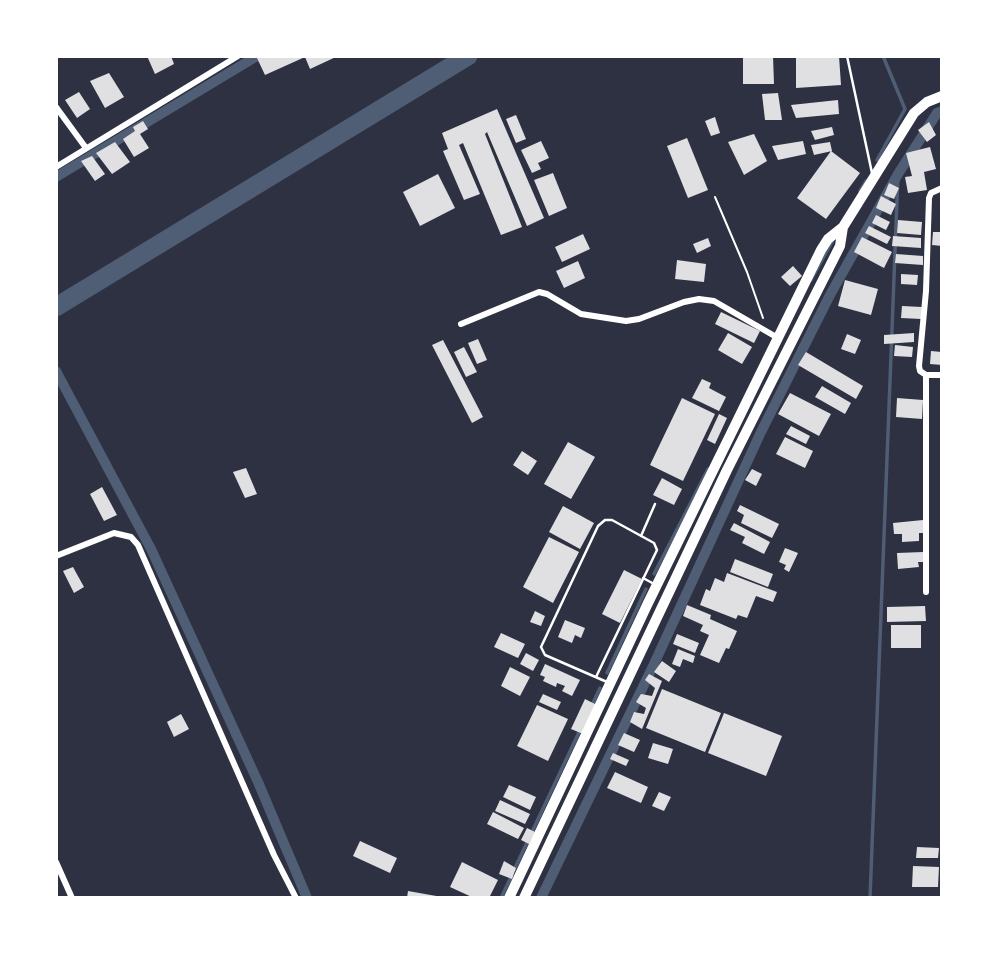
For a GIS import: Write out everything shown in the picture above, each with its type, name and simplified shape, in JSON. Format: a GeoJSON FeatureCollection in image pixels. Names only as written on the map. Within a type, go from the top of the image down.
{"type":"FeatureCollection","features":[{"type":"Feature","properties":{"kind":"highway"},"geometry":{"type":"LineString","coordinates":[[509,898],[657,585],[821,250],[828,239],[843,227],[914,113],[927,102],[942,96]]}},
{"type":"Feature","properties":{"kind":"highway"},"geometry":{"type":"LineString","coordinates":[[524,898],[771,380],[840,247],[843,227]]}},
{"type":"Feature","properties":{"kind":"highway"},"geometry":{"type":"LineString","coordinates":[[674,552],[687,560]]}},
{"type":"Feature","properties":{"kind":"street"},"geometry":{"type":"LineString","coordinates":[[56,167],[238,56]]}},
{"type":"Feature","properties":{"kind":"street"},"geometry":{"type":"LineString","coordinates":[[56,107],[86,148]]}},
{"type":"Feature","properties":{"kind":"street"},"geometry":{"type":"LineString","coordinates":[[942,188],[931,193],[929,198],[926,291],[919,366],[920,371],[926,374],[942,375]]}},
{"type":"Feature","properties":{"kind":"street"},"geometry":{"type":"LineString","coordinates":[[461,324],[539,292],[581,314],[626,321],[639,319],[684,302],[706,299],[778,338]]}},
{"type":"Feature","properties":{"kind":"street"},"geometry":{"type":"LineString","coordinates":[[926,374],[926,592]]}},
{"type":"Feature","properties":{"kind":"street"},"geometry":{"type":"LineString","coordinates":[[56,556],[114,533],[131,537],[138,545],[296,898]]}},
{"type":"Feature","properties":{"kind":"street"},"geometry":{"type":"LineString","coordinates":[[56,862],[72,898]]}},
{"type":"Feature","properties":{"kind":"lane"},"geometry":{"type":"LineString","coordinates":[[847,56],[873,177]]}},
{"type":"Feature","properties":{"kind":"lane"},"geometry":{"type":"LineString","coordinates":[[641,536],[655,505]]}},
{"type":"Feature","properties":{"kind":"lane"},"geometry":{"type":"LineString","coordinates":[[596,677],[657,546],[612,520],[600,522],[541,647],[545,654],[611,684]]}},
{"type":"Feature","properties":{"kind":"lane"},"geometry":{"type":"LineString","coordinates":[[643,578],[657,585]]}},
{"type":"Feature","properties":{"kind":"path"},"geometry":{"type":"LineString","coordinates":[[715,197],[747,272],[767,332]]}},
{"type":"Feature","properties":{"kind":"building"},"geometry":{"type":"Polygon","coordinates":[[[147,56],[171,56],[174,64],[155,74],[147,56]]]}},
{"type":"Feature","properties":{"kind":"building"},"geometry":{"type":"Polygon","coordinates":[[[256,56],[338,56],[310,69],[305,57],[265,75],[256,56]]]}},
{"type":"Feature","properties":{"kind":"building"},"geometry":{"type":"Polygon","coordinates":[[[743,56],[773,56],[774,84],[743,84],[743,56]]]}},
{"type":"Feature","properties":{"kind":"building"},"geometry":{"type":"Polygon","coordinates":[[[796,56],[839,56],[841,85],[796,88],[796,56]]]}},
{"type":"Feature","properties":{"kind":"building"},"geometry":{"type":"Polygon","coordinates":[[[109,73],[124,97],[105,108],[90,81],[109,73]]]}},
{"type":"Feature","properties":{"kind":"building"},"geometry":{"type":"Polygon","coordinates":[[[79,92],[90,109],[77,118],[65,100],[79,92]]]}},
{"type":"Feature","properties":{"kind":"building"},"geometry":{"type":"Polygon","coordinates":[[[778,93],[782,120],[765,120],[762,94],[778,93]]]}},
{"type":"Feature","properties":{"kind":"building"},"geometry":{"type":"Polygon","coordinates":[[[838,100],[839,114],[796,118],[791,105],[838,100]]]}},
{"type":"Feature","properties":{"kind":"building"},"geometry":{"type":"Polygon","coordinates":[[[497,109],[544,218],[527,226],[487,132],[485,134],[522,227],[501,235],[463,143],[459,145],[480,194],[464,200],[443,151],[448,149],[442,133],[497,109]]]}},
{"type":"Feature","properties":{"kind":"building"},"geometry":{"type":"Polygon","coordinates":[[[516,115],[526,139],[516,143],[506,119],[516,115]]]}},
{"type":"Feature","properties":{"kind":"building"},"geometry":{"type":"Polygon","coordinates":[[[715,117],[720,133],[711,136],[705,121],[715,117]]]}},
{"type":"Feature","properties":{"kind":"building"},"geometry":{"type":"Polygon","coordinates":[[[143,121],[148,129],[140,134],[149,148],[134,157],[123,139],[135,131],[133,127],[143,121]]]}},
{"type":"Feature","properties":{"kind":"building"},"geometry":{"type":"Polygon","coordinates":[[[929,122],[936,135],[927,142],[918,130],[929,122]]]}},
{"type":"Feature","properties":{"kind":"building"},"geometry":{"type":"Polygon","coordinates":[[[832,127],[834,135],[815,140],[811,131],[832,127]]]}},
{"type":"Feature","properties":{"kind":"building"},"geometry":{"type":"Polygon","coordinates":[[[754,134],[767,161],[744,175],[728,142],[754,134]]]}},
{"type":"Feature","properties":{"kind":"building"},"geometry":{"type":"Polygon","coordinates":[[[687,138],[708,190],[688,198],[667,146],[687,138]]]}},
{"type":"Feature","properties":{"kind":"building"},"geometry":{"type":"Polygon","coordinates":[[[541,141],[549,158],[538,163],[541,169],[532,173],[521,150],[541,141]]]}},
{"type":"Feature","properties":{"kind":"building"},"geometry":{"type":"Polygon","coordinates":[[[803,141],[806,154],[778,160],[772,146],[803,141]]]}},
{"type":"Feature","properties":{"kind":"building"},"geometry":{"type":"Polygon","coordinates":[[[115,142],[130,162],[112,174],[96,153],[115,142]]]}},
{"type":"Feature","properties":{"kind":"building"},"geometry":{"type":"Polygon","coordinates":[[[830,142],[832,151],[814,155],[811,145],[830,142]]]}},
{"type":"Feature","properties":{"kind":"building"},"geometry":{"type":"Polygon","coordinates":[[[930,147],[936,169],[924,172],[927,190],[908,193],[905,177],[912,176],[906,153],[930,147]]]}},
{"type":"Feature","properties":{"kind":"building"},"geometry":{"type":"Polygon","coordinates":[[[831,151],[860,173],[826,219],[797,198],[831,151]]]}},
{"type":"Feature","properties":{"kind":"building"},"geometry":{"type":"Polygon","coordinates":[[[92,156],[105,174],[95,181],[81,161],[92,156]]]}},
{"type":"Feature","properties":{"kind":"building"},"geometry":{"type":"Polygon","coordinates":[[[553,173],[567,208],[549,216],[534,180],[553,173]]]}},
{"type":"Feature","properties":{"kind":"building"},"geometry":{"type":"Polygon","coordinates":[[[438,174],[455,208],[420,226],[403,192],[438,174]]]}},
{"type":"Feature","properties":{"kind":"building"},"geometry":{"type":"Polygon","coordinates":[[[889,183],[899,188],[894,199],[884,195],[889,183]]]}},
{"type":"Feature","properties":{"kind":"building"},"geometry":{"type":"Polygon","coordinates":[[[881,196],[896,204],[891,215],[876,208],[881,196]]]}},
{"type":"Feature","properties":{"kind":"building"},"geometry":{"type":"Polygon","coordinates":[[[876,215],[890,222],[886,230],[872,223],[876,215]]]}},
{"type":"Feature","properties":{"kind":"building"},"geometry":{"type":"Polygon","coordinates":[[[898,220],[922,222],[921,235],[897,233],[898,220]]]}},
{"type":"Feature","properties":{"kind":"building"},"geometry":{"type":"Polygon","coordinates":[[[869,226],[891,237],[887,244],[865,233],[869,226]]]}},
{"type":"Feature","properties":{"kind":"building"},"geometry":{"type":"Polygon","coordinates":[[[933,232],[942,232],[942,246],[932,245],[933,232]]]}},
{"type":"Feature","properties":{"kind":"building"},"geometry":{"type":"Polygon","coordinates":[[[583,234],[590,249],[562,262],[555,247],[583,234]]]}},
{"type":"Feature","properties":{"kind":"building"},"geometry":{"type":"Polygon","coordinates":[[[893,236],[921,238],[921,248],[892,246],[893,236]]]}},
{"type":"Feature","properties":{"kind":"building"},"geometry":{"type":"Polygon","coordinates":[[[862,237],[892,252],[884,268],[854,252],[862,237]]]}},
{"type":"Feature","properties":{"kind":"building"},"geometry":{"type":"Polygon","coordinates":[[[708,238],[711,246],[697,253],[693,244],[708,238]]]}},
{"type":"Feature","properties":{"kind":"building"},"geometry":{"type":"Polygon","coordinates":[[[896,254],[923,256],[923,265],[895,263],[896,254]]]}},
{"type":"Feature","properties":{"kind":"building"},"geometry":{"type":"Polygon","coordinates":[[[677,260],[706,264],[704,282],[675,279],[677,260]]]}},
{"type":"Feature","properties":{"kind":"building"},"geometry":{"type":"Polygon","coordinates":[[[578,261],[585,278],[564,288],[556,271],[578,261]]]}},
{"type":"Feature","properties":{"kind":"building"},"geometry":{"type":"Polygon","coordinates":[[[793,266],[802,276],[790,286],[781,277],[793,266]]]}},
{"type":"Feature","properties":{"kind":"building"},"geometry":{"type":"Polygon","coordinates":[[[901,274],[918,275],[917,285],[901,284],[901,274]]]}},
{"type":"Feature","properties":{"kind":"building"},"geometry":{"type":"Polygon","coordinates":[[[845,280],[878,289],[871,315],[838,306],[845,280]]]}},
{"type":"Feature","properties":{"kind":"building"},"geometry":{"type":"Polygon","coordinates":[[[902,306],[922,307],[921,319],[901,318],[902,306]]]}},
{"type":"Feature","properties":{"kind":"building"},"geometry":{"type":"Polygon","coordinates":[[[721,312],[760,331],[754,343],[715,324],[721,312]]]}},
{"type":"Feature","properties":{"kind":"building"},"geometry":{"type":"Polygon","coordinates":[[[728,333],[752,347],[742,364],[718,350],[728,333]]]}},
{"type":"Feature","properties":{"kind":"building"},"geometry":{"type":"Polygon","coordinates":[[[914,333],[914,342],[884,344],[884,335],[914,333]]]}},
{"type":"Feature","properties":{"kind":"building"},"geometry":{"type":"Polygon","coordinates":[[[847,334],[861,340],[855,354],[841,349],[847,334]]]}},
{"type":"Feature","properties":{"kind":"building"},"geometry":{"type":"Polygon","coordinates":[[[478,339],[487,360],[477,364],[468,343],[478,339]]]}},
{"type":"Feature","properties":{"kind":"building"},"geometry":{"type":"Polygon","coordinates":[[[443,340],[483,417],[472,423],[432,345],[443,340]]]}},
{"type":"Feature","properties":{"kind":"building"},"geometry":{"type":"Polygon","coordinates":[[[895,345],[913,347],[912,357],[894,356],[895,345]]]}},
{"type":"Feature","properties":{"kind":"building"},"geometry":{"type":"Polygon","coordinates":[[[464,347],[477,372],[466,377],[454,352],[464,347]]]}},
{"type":"Feature","properties":{"kind":"building"},"geometry":{"type":"Polygon","coordinates":[[[931,351],[942,352],[942,365],[930,364],[931,351]]]}},
{"type":"Feature","properties":{"kind":"building"},"geometry":{"type":"Polygon","coordinates":[[[806,352],[863,386],[856,399],[798,365],[806,352]]]}},
{"type":"Feature","properties":{"kind":"building"},"geometry":{"type":"Polygon","coordinates":[[[702,379],[711,383],[709,388],[726,397],[719,411],[692,398],[702,379]]]}},
{"type":"Feature","properties":{"kind":"building"},"geometry":{"type":"Polygon","coordinates":[[[822,386],[851,403],[845,414],[815,397],[822,386]]]}},
{"type":"Feature","properties":{"kind":"building"},"geometry":{"type":"Polygon","coordinates":[[[790,393],[831,414],[819,436],[778,414],[790,393]]]}},
{"type":"Feature","properties":{"kind":"building"},"geometry":{"type":"Polygon","coordinates":[[[682,398],[715,414],[683,481],[650,465],[682,398]]]}},
{"type":"Feature","properties":{"kind":"building"},"geometry":{"type":"Polygon","coordinates":[[[897,398],[923,400],[922,419],[896,417],[897,398]]]}},
{"type":"Feature","properties":{"kind":"building"},"geometry":{"type":"Polygon","coordinates":[[[719,414],[727,418],[715,444],[707,440],[719,414]]]}},
{"type":"Feature","properties":{"kind":"building"},"geometry":{"type":"Polygon","coordinates":[[[791,426],[810,436],[806,444],[786,434],[791,426]]]}},
{"type":"Feature","properties":{"kind":"building"},"geometry":{"type":"Polygon","coordinates":[[[785,437],[813,451],[805,468],[776,454],[785,437]]]}},
{"type":"Feature","properties":{"kind":"building"},"geometry":{"type":"Polygon","coordinates":[[[568,442],[595,457],[571,499],[544,484],[568,442]]]}},
{"type":"Feature","properties":{"kind":"building"},"geometry":{"type":"Polygon","coordinates":[[[522,451],[537,461],[528,475],[513,465],[522,451]]]}},
{"type":"Feature","properties":{"kind":"building"},"geometry":{"type":"Polygon","coordinates":[[[246,468],[257,494],[245,498],[233,472],[246,468]]]}},
{"type":"Feature","properties":{"kind":"building"},"geometry":{"type":"Polygon","coordinates":[[[752,469],[762,474],[756,486],[745,480],[752,469]]]}},
{"type":"Feature","properties":{"kind":"building"},"geometry":{"type":"Polygon","coordinates":[[[662,478],[682,489],[674,505],[653,495],[662,478]]]}},
{"type":"Feature","properties":{"kind":"building"},"geometry":{"type":"Polygon","coordinates":[[[102,487],[117,515],[104,521],[90,494],[102,487]]]}},
{"type":"Feature","properties":{"kind":"building"},"geometry":{"type":"Polygon","coordinates":[[[740,505],[779,524],[772,538],[741,523],[744,515],[737,511],[740,505]]]}},
{"type":"Feature","properties":{"kind":"building"},"geometry":{"type":"Polygon","coordinates":[[[563,506],[594,523],[580,549],[549,532],[563,506]]]}},
{"type":"Feature","properties":{"kind":"building"},"geometry":{"type":"Polygon","coordinates":[[[923,520],[924,533],[919,533],[919,541],[902,542],[902,534],[894,534],[893,523],[923,520]]]}},
{"type":"Feature","properties":{"kind":"building"},"geometry":{"type":"Polygon","coordinates":[[[734,523],[770,542],[764,554],[742,543],[745,537],[730,530],[734,523]]]}},
{"type":"Feature","properties":{"kind":"building"},"geometry":{"type":"Polygon","coordinates":[[[549,537],[579,552],[553,603],[523,587],[549,537]]]}},
{"type":"Feature","properties":{"kind":"building"},"geometry":{"type":"Polygon","coordinates":[[[785,548],[798,553],[789,572],[784,569],[786,565],[779,562],[785,548]]]}},
{"type":"Feature","properties":{"kind":"building"},"geometry":{"type":"Polygon","coordinates":[[[923,552],[923,562],[918,562],[919,567],[898,569],[897,553],[923,552]]]}},
{"type":"Feature","properties":{"kind":"building"},"geometry":{"type":"Polygon","coordinates":[[[735,559],[773,574],[768,587],[730,572],[735,559]]]}},
{"type":"Feature","properties":{"kind":"building"},"geometry":{"type":"Polygon","coordinates":[[[73,567],[84,587],[74,593],[63,571],[73,567]]]}},
{"type":"Feature","properties":{"kind":"building"},"geometry":{"type":"Polygon","coordinates":[[[624,570],[642,579],[620,623],[602,614],[624,570]]]}},
{"type":"Feature","properties":{"kind":"building"},"geometry":{"type":"Polygon","coordinates":[[[727,573],[777,592],[773,602],[756,596],[747,618],[738,615],[736,619],[700,605],[706,589],[710,591],[715,578],[724,582],[727,573]]]}},
{"type":"Feature","properties":{"kind":"building"},"geometry":{"type":"Polygon","coordinates":[[[687,605],[711,615],[710,619],[737,631],[719,663],[700,655],[709,635],[700,631],[703,625],[683,616],[687,605]]]}},
{"type":"Feature","properties":{"kind":"building"},"geometry":{"type":"Polygon","coordinates":[[[925,606],[926,621],[887,622],[887,607],[925,606]]]}},
{"type":"Feature","properties":{"kind":"building"},"geometry":{"type":"Polygon","coordinates":[[[535,611],[545,616],[541,626],[530,622],[535,611]]]}},
{"type":"Feature","properties":{"kind":"building"},"geometry":{"type":"Polygon","coordinates":[[[565,620],[585,628],[581,638],[575,635],[572,643],[558,637],[565,620]]]}},
{"type":"Feature","properties":{"kind":"building"},"geometry":{"type":"Polygon","coordinates":[[[891,625],[921,625],[921,648],[891,648],[891,625]]]}},
{"type":"Feature","properties":{"kind":"building"},"geometry":{"type":"Polygon","coordinates":[[[501,633],[525,644],[518,658],[494,647],[501,633]]]}},
{"type":"Feature","properties":{"kind":"building"},"geometry":{"type":"Polygon","coordinates":[[[677,634],[699,643],[695,653],[673,644],[677,634]]]}},
{"type":"Feature","properties":{"kind":"building"},"geometry":{"type":"Polygon","coordinates":[[[678,649],[695,656],[693,663],[683,659],[680,667],[672,664],[678,649]]]}},
{"type":"Feature","properties":{"kind":"building"},"geometry":{"type":"Polygon","coordinates":[[[526,653],[539,660],[533,671],[520,664],[526,653]]]}},
{"type":"Feature","properties":{"kind":"building"},"geometry":{"type":"Polygon","coordinates":[[[662,661],[676,671],[669,682],[654,672],[662,661]]]}},
{"type":"Feature","properties":{"kind":"building"},"geometry":{"type":"Polygon","coordinates":[[[545,664],[580,680],[572,696],[562,691],[565,686],[557,683],[556,687],[543,681],[545,677],[540,675],[545,664]]]}},
{"type":"Feature","properties":{"kind":"building"},"geometry":{"type":"Polygon","coordinates":[[[510,667],[530,677],[520,696],[501,686],[510,667]]]}},
{"type":"Feature","properties":{"kind":"building"},"geometry":{"type":"Polygon","coordinates":[[[649,674],[662,681],[642,729],[630,722],[634,712],[644,714],[646,708],[636,702],[641,694],[652,696],[655,688],[645,680],[649,674]]]}},
{"type":"Feature","properties":{"kind":"building"},"geometry":{"type":"Polygon","coordinates":[[[662,689],[721,713],[705,752],[646,728],[662,689]]]}},
{"type":"Feature","properties":{"kind":"building"},"geometry":{"type":"Polygon","coordinates":[[[543,694],[561,702],[557,710],[539,702],[543,694]]]}},
{"type":"Feature","properties":{"kind":"building"},"geometry":{"type":"Polygon","coordinates":[[[585,699],[597,705],[583,734],[571,729],[585,699]]]}},
{"type":"Feature","properties":{"kind":"building"},"geometry":{"type":"Polygon","coordinates":[[[537,705],[568,719],[548,761],[517,746],[537,705]]]}},
{"type":"Feature","properties":{"kind":"building"},"geometry":{"type":"Polygon","coordinates":[[[724,713],[782,736],[766,776],[708,753],[724,713]]]}},
{"type":"Feature","properties":{"kind":"building"},"geometry":{"type":"Polygon","coordinates":[[[181,714],[189,729],[174,737],[167,722],[181,714]]]}},
{"type":"Feature","properties":{"kind":"building"},"geometry":{"type":"Polygon","coordinates":[[[624,733],[640,740],[634,752],[618,745],[624,733]]]}},
{"type":"Feature","properties":{"kind":"building"},"geometry":{"type":"Polygon","coordinates":[[[653,743],[673,749],[668,764],[648,758],[653,743]]]}},
{"type":"Feature","properties":{"kind":"building"},"geometry":{"type":"Polygon","coordinates":[[[613,753],[629,760],[626,766],[610,759],[613,753]]]}},
{"type":"Feature","properties":{"kind":"building"},"geometry":{"type":"Polygon","coordinates":[[[615,772],[648,787],[641,803],[607,788],[615,772]]]}},
{"type":"Feature","properties":{"kind":"building"},"geometry":{"type":"Polygon","coordinates":[[[509,785],[536,797],[530,810],[503,797],[509,785]]]}},
{"type":"Feature","properties":{"kind":"building"},"geometry":{"type":"Polygon","coordinates":[[[659,792],[671,797],[664,811],[652,806],[659,792]]]}},
{"type":"Feature","properties":{"kind":"building"},"geometry":{"type":"Polygon","coordinates":[[[500,800],[530,814],[525,824],[495,811],[500,800]]]}},
{"type":"Feature","properties":{"kind":"building"},"geometry":{"type":"Polygon","coordinates":[[[493,812],[524,828],[518,839],[487,824],[493,812]]]}},
{"type":"Feature","properties":{"kind":"building"},"geometry":{"type":"Polygon","coordinates":[[[527,828],[535,832],[529,844],[521,840],[527,828]]]}},
{"type":"Feature","properties":{"kind":"building"},"geometry":{"type":"Polygon","coordinates":[[[360,841],[397,858],[390,873],[353,856],[360,841]]]}},
{"type":"Feature","properties":{"kind":"building"},"geometry":{"type":"Polygon","coordinates":[[[917,847],[939,848],[938,858],[916,858],[917,847]]]}},
{"type":"Feature","properties":{"kind":"building"},"geometry":{"type":"Polygon","coordinates":[[[504,861],[516,868],[512,879],[499,874],[504,861]]]}},
{"type":"Feature","properties":{"kind":"building"},"geometry":{"type":"Polygon","coordinates":[[[462,862],[498,880],[489,898],[474,898],[450,887],[462,862]]]}},
{"type":"Feature","properties":{"kind":"building"},"geometry":{"type":"Polygon","coordinates":[[[913,866],[939,867],[938,887],[912,887],[913,866]]]}},
{"type":"Feature","properties":{"kind":"building"},"geometry":{"type":"Polygon","coordinates":[[[408,891],[442,897],[442,898],[407,898],[408,891]]]}},
{"type":"Feature","properties":{"kind":"waterway"},"geometry":{"type":"LineString","coordinates":[[56,177],[257,56]]}},
{"type":"Feature","properties":{"kind":"waterway"},"geometry":{"type":"LineString","coordinates":[[56,307],[468,56]]}},
{"type":"Feature","properties":{"kind":"waterway"},"geometry":{"type":"LineString","coordinates":[[877,160],[905,109],[883,56]]}},
{"type":"Feature","properties":{"kind":"waterway"},"geometry":{"type":"LineString","coordinates":[[541,898],[654,664],[761,432],[830,295],[898,174],[937,113],[942,111]]}},
{"type":"Feature","properties":{"kind":"waterway"},"geometry":{"type":"LineString","coordinates":[[870,898],[898,174]]}},
{"type":"Feature","properties":{"kind":"waterway"},"geometry":{"type":"LineString","coordinates":[[860,191],[866,181]]}},
{"type":"Feature","properties":{"kind":"waterway"},"geometry":{"type":"LineString","coordinates":[[811,280],[832,242]]}},
{"type":"Feature","properties":{"kind":"waterway"},"geometry":{"type":"LineString","coordinates":[[56,371],[151,549],[258,782],[307,898]]}},
{"type":"Feature","properties":{"kind":"waterway"},"geometry":{"type":"LineString","coordinates":[[654,574],[708,469]]}},
{"type":"Feature","properties":{"kind":"waterway"},"geometry":{"type":"LineString","coordinates":[[607,673],[646,589]]}},
{"type":"Feature","properties":{"kind":"waterway"},"geometry":{"type":"LineString","coordinates":[[592,705],[600,688]]}},
{"type":"Feature","properties":{"kind":"waterway"},"geometry":{"type":"LineString","coordinates":[[514,870],[581,728]]}},
{"type":"Feature","properties":{"kind":"waterway"},"geometry":{"type":"LineString","coordinates":[[501,898],[511,877]]}}]}
